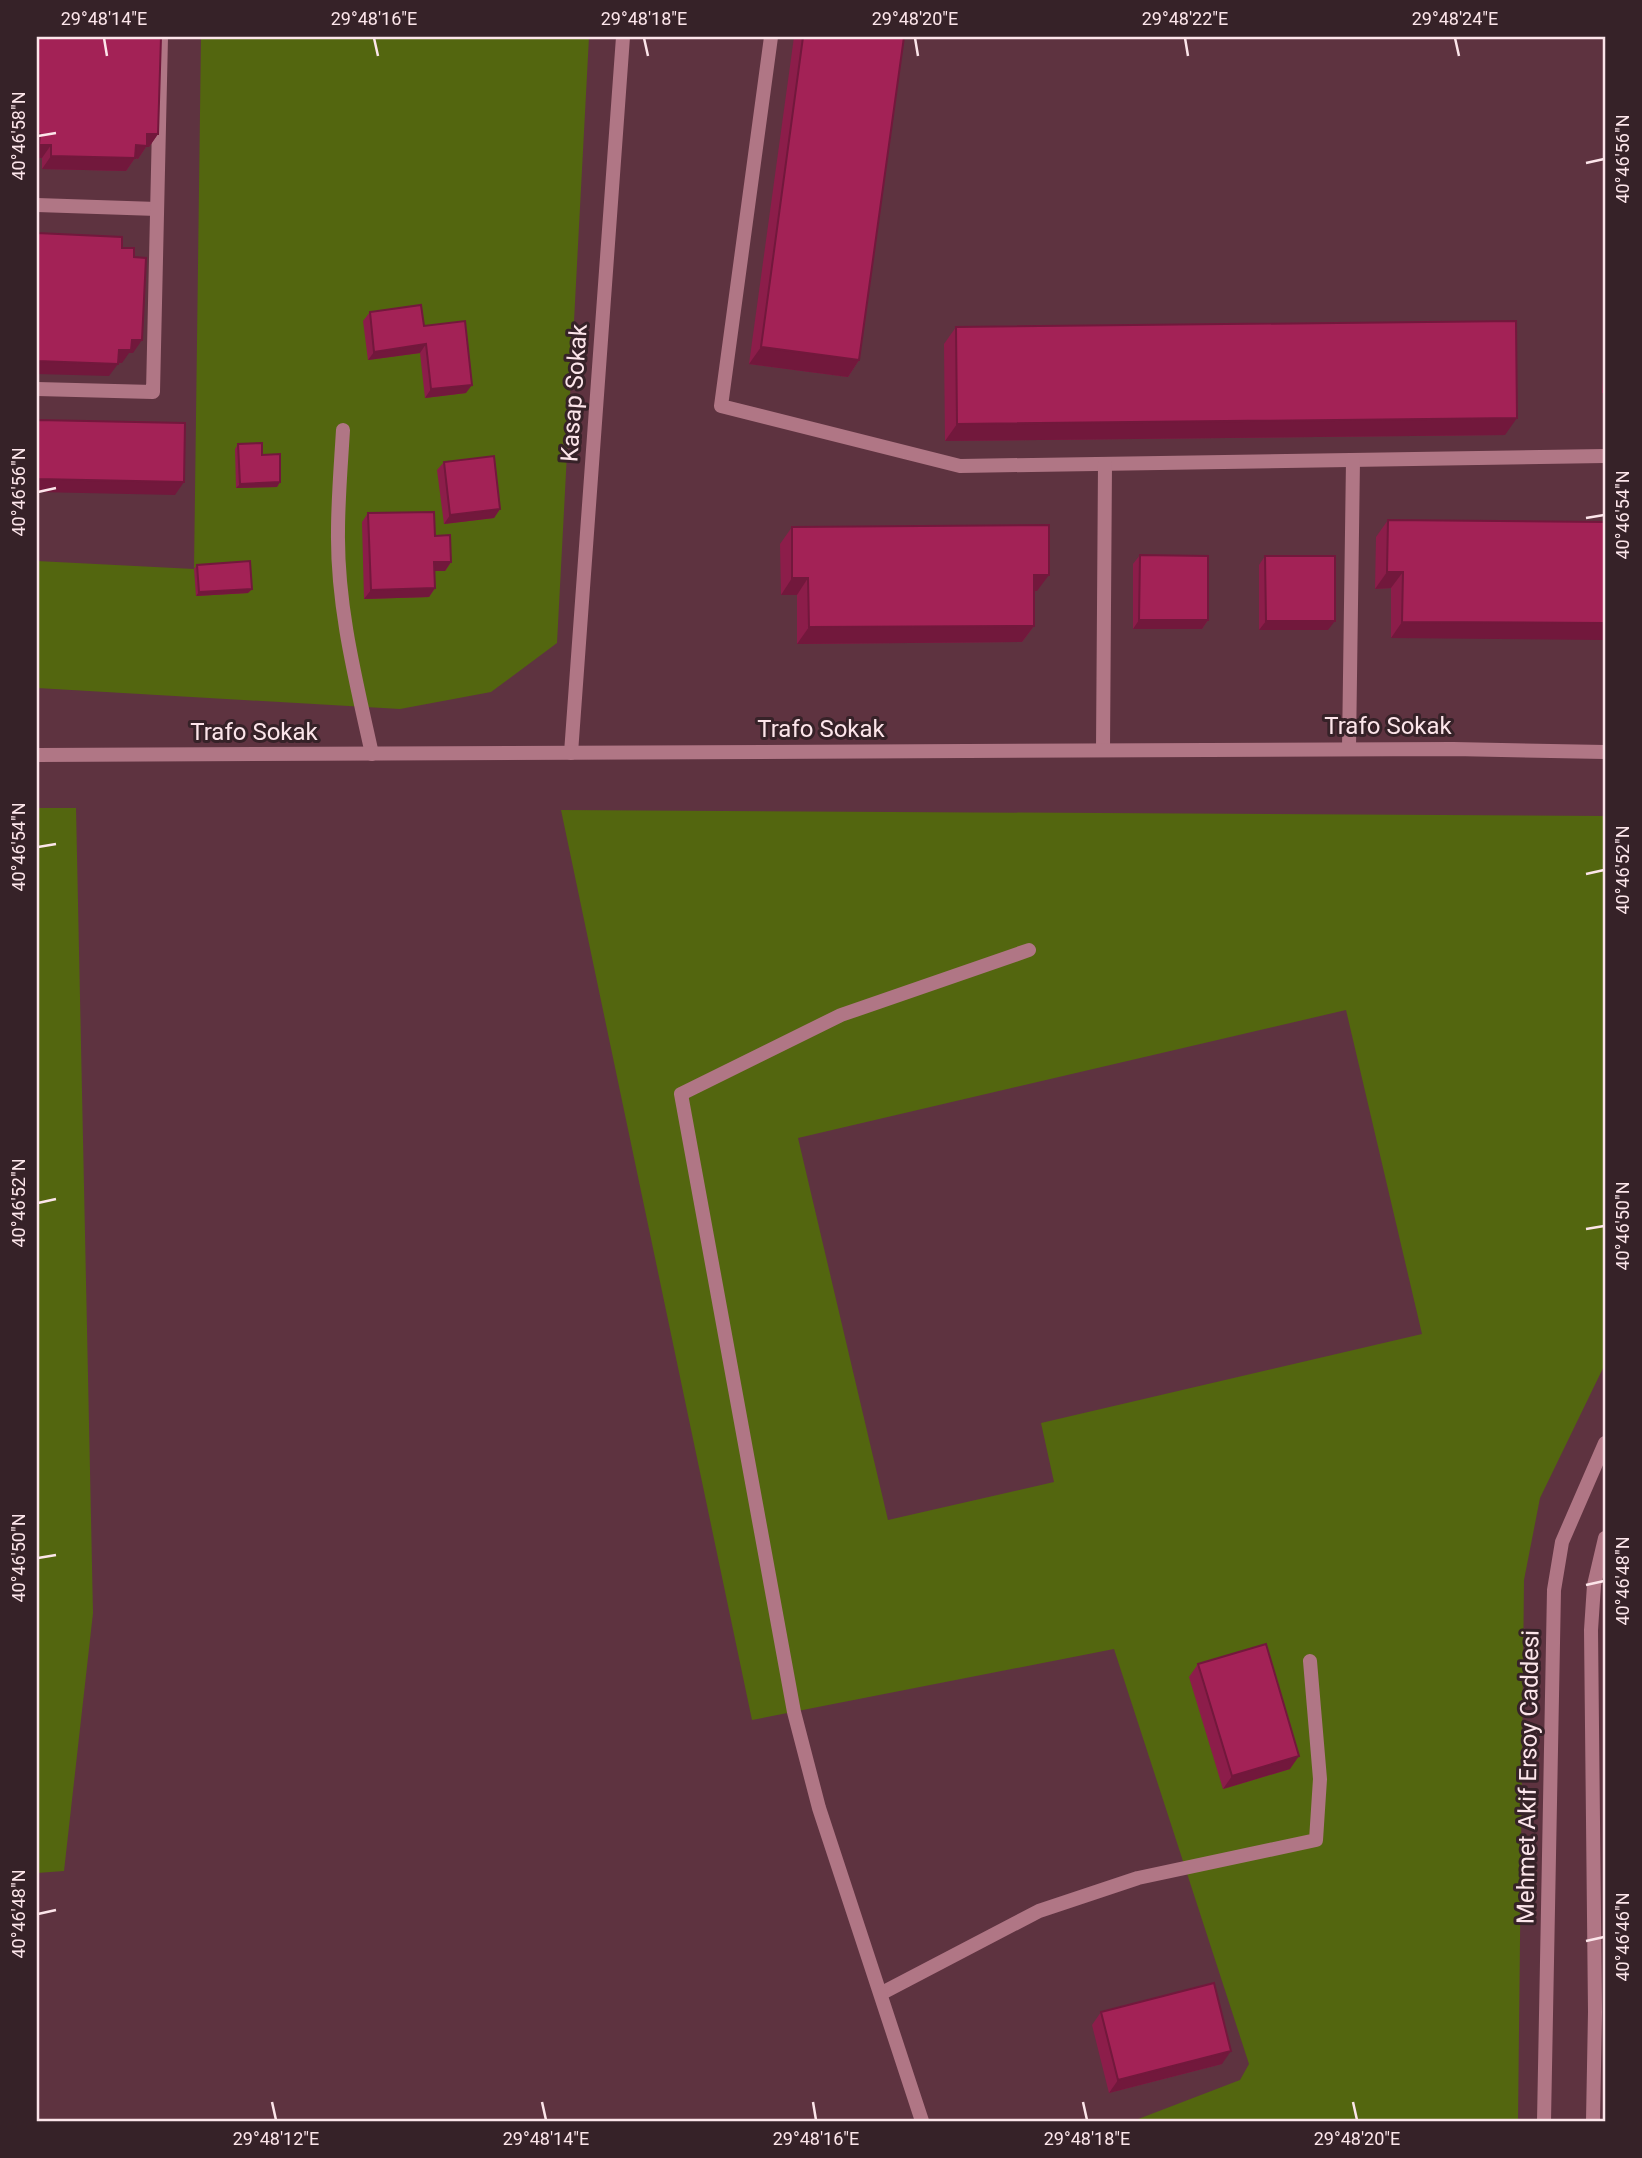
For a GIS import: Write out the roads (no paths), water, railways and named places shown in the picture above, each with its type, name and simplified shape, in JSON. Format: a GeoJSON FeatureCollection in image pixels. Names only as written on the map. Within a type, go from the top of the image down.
{"type":"FeatureCollection","features":[{"type":"Feature","properties":{"kind":"street"},"geometry":{"type":"LineString","coordinates":[[37,389],[153,391],[161,37]]}},
{"type":"Feature","properties":{"kind":"street","name":"Kasap Sokak"},"geometry":{"type":"LineString","coordinates":[[571,753],[623,37]]}},
{"type":"Feature","properties":{"kind":"street"},"geometry":{"type":"LineString","coordinates":[[771,37],[721,406],[960,466],[1605,456]]}},
{"type":"Feature","properties":{"kind":"street"},"geometry":{"type":"LineString","coordinates":[[37,205],[157,209]]}},
{"type":"Feature","properties":{"kind":"street"},"geometry":{"type":"LineString","coordinates":[[343,430],[337,533],[342,598],[351,657],[372,754]]}},
{"type":"Feature","properties":{"kind":"street"},"geometry":{"type":"LineString","coordinates":[[1349,749],[1353,460]]}},
{"type":"Feature","properties":{"kind":"street"},"geometry":{"type":"LineString","coordinates":[[1103,750],[1105,464]]}},
{"type":"Feature","properties":{"kind":"street","name":"Trafo Sokak"},"geometry":{"type":"LineString","coordinates":[[37,755],[1349,749],[1605,752]]}},
{"type":"Feature","properties":{"kind":"street"},"geometry":{"type":"LineString","coordinates":[[922,2121],[819,1808],[794,1712],[681,1094],[841,1015],[1029,950]]}},
{"type":"Feature","properties":{"kind":"street","name":"Mehmet Akif Ersoy Caddesi"},"geometry":{"type":"LineString","coordinates":[[1544,2121],[1554,1590],[1562,1542],[1605,1443]]}},
{"type":"Feature","properties":{"kind":"street"},"geometry":{"type":"LineString","coordinates":[[1593,2121],[1595,1998],[1591,1630],[1594,1585],[1605,1538]]}},
{"type":"Feature","properties":{"kind":"street"},"geometry":{"type":"LineString","coordinates":[[882,1993],[1039,1911],[1138,1878],[1316,1840],[1320,1779],[1310,1661]]}}]}
